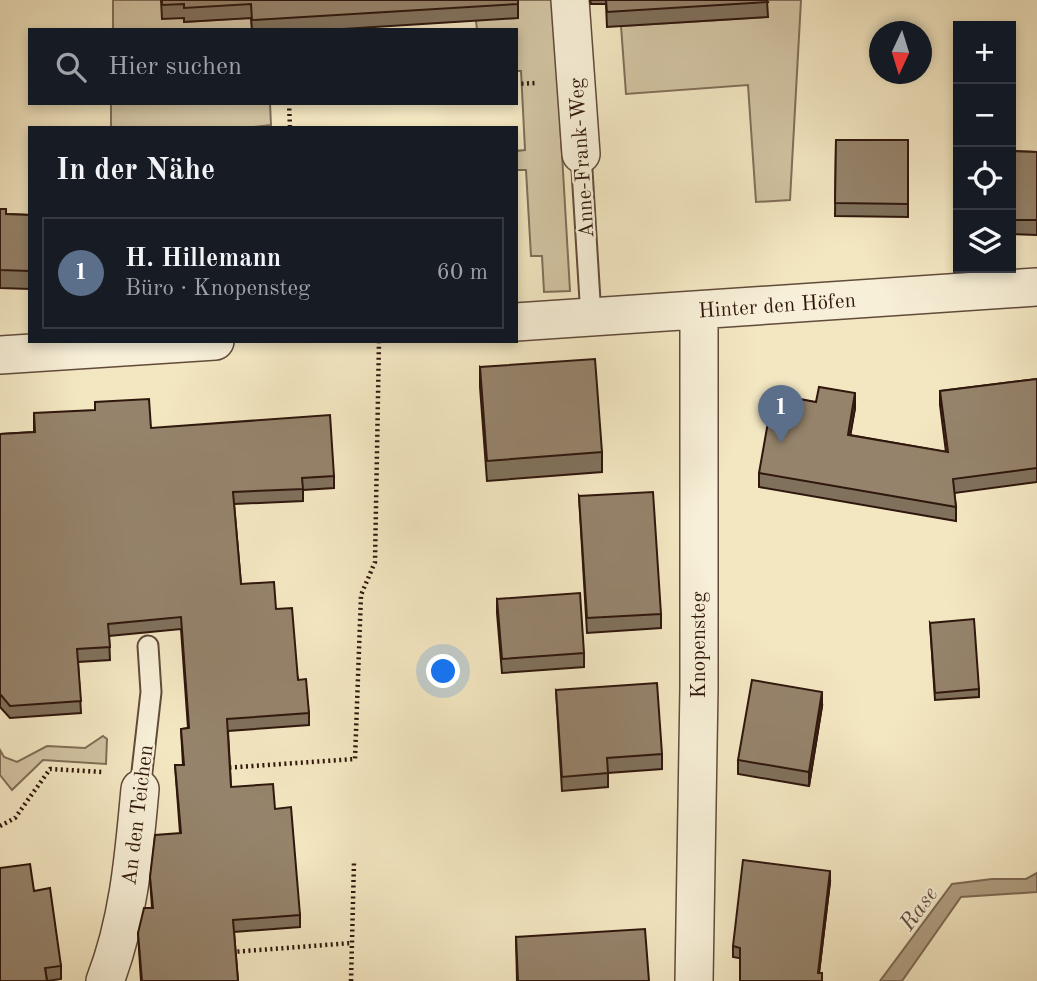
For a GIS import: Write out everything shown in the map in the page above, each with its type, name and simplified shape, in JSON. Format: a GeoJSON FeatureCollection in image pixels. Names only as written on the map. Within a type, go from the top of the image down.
{"type":"FeatureCollection","features":[{"type":"Feature","properties":{"kind":"street","name":"Anne-Frank-Weg"},"geometry":{"type":"LineString","coordinates":[[570,0],[581,154]]}},
{"type":"Feature","properties":{"kind":"street","name":"Hinter den Höfen"},"geometry":{"type":"LineString","coordinates":[[518,322],[1037,287]]}},
{"type":"Feature","properties":{"kind":"street","name":"Knopensteg"},"geometry":{"type":"LineString","coordinates":[[694,981],[699,688],[699,310]]}},
{"type":"Feature","properties":{"kind":"street"},"geometry":{"type":"LineString","coordinates":[[0,355],[184,343]]}},
{"type":"Feature","properties":{"kind":"street","name":"An den Teichen"},"geometry":{"type":"LineString","coordinates":[[105,981],[113,961],[127,905],[141,781]]}},
{"type":"Feature","properties":{"kind":"lane","name":"Anne-Frank-Weg"},"geometry":{"type":"LineString","coordinates":[[581,154],[591,317]]}},
{"type":"Feature","properties":{"kind":"lane","name":"An den Teichen"},"geometry":{"type":"LineString","coordinates":[[141,781],[151,692],[148,646]]}},
{"type":"Feature","properties":{"kind":"path"},"geometry":{"type":"LineString","coordinates":[[289,105],[290,126]]}},
{"type":"Feature","properties":{"kind":"path"},"geometry":{"type":"LineString","coordinates":[[222,768],[355,759],[361,595],[375,562],[379,343]]}},
{"type":"Feature","properties":{"kind":"path"},"geometry":{"type":"LineString","coordinates":[[0,826],[15,818],[50,769],[141,781]]}},
{"type":"Feature","properties":{"kind":"path"},"geometry":{"type":"LineString","coordinates":[[351,981],[354,862]]}},
{"type":"Feature","properties":{"kind":"path"},"geometry":{"type":"LineString","coordinates":[[219,953],[352,943]]}},
{"type":"Feature","properties":{"kind":"shaded area"},"geometry":{"type":"Polygon","coordinates":[[[113,0],[161,0],[184,18],[184,22],[251,18],[252,28],[113,28],[113,0]]]}},
{"type":"Feature","properties":{"kind":"shaded area"},"geometry":{"type":"Polygon","coordinates":[[[517,0],[553,0],[570,291],[544,292],[542,256],[531,256],[526,170],[518,170],[518,151],[525,150],[521,71],[518,71],[518,28],[477,28],[476,21],[517,0]]]}},
{"type":"Feature","properties":{"kind":"shaded area"},"geometry":{"type":"Polygon","coordinates":[[[766,0],[801,0],[790,200],[756,202],[748,85],[626,94],[621,26],[767,17],[766,0]]]}},
{"type":"Feature","properties":{"kind":"shaded area"},"geometry":{"type":"Polygon","coordinates":[[[111,105],[270,105],[271,125],[111,126],[111,105]]]}},
{"type":"Feature","properties":{"kind":"shaded area"},"geometry":{"type":"Polygon","coordinates":[[[103,736],[107,739],[106,764],[43,760],[12,790],[0,775],[0,750],[4,757],[17,762],[47,746],[85,748],[103,736]]]}},
{"type":"Feature","properties":{"kind":"shaded area"},"geometry":{"type":"Polygon","coordinates":[[[1037,873],[1037,892],[961,897],[902,981],[880,981],[952,884],[992,879],[1026,879],[1037,873]]]}},
{"type":"Feature","properties":{"kind":"building"},"geometry":{"type":"Polygon","coordinates":[[[162,0],[518,0],[518,4],[252,20],[251,4],[184,8],[184,4],[162,5],[162,0]]]}},
{"type":"Feature","properties":{"kind":"building"},"geometry":{"type":"Polygon","coordinates":[[[606,0],[767,0],[768,2],[607,12],[606,0]]]}},
{"type":"Feature","properties":{"kind":"building"},"geometry":{"type":"Polygon","coordinates":[[[836,140],[908,140],[908,204],[835,203],[836,140]]]}},
{"type":"Feature","properties":{"kind":"building"},"geometry":{"type":"Polygon","coordinates":[[[1016,151],[1037,152],[1037,220],[1016,220],[1016,151]]]}},
{"type":"Feature","properties":{"kind":"building"},"geometry":{"type":"Polygon","coordinates":[[[0,209],[6,209],[6,214],[28,215],[28,271],[0,270],[0,209]]]}},
{"type":"Feature","properties":{"kind":"building"},"geometry":{"type":"Polygon","coordinates":[[[595,359],[602,452],[487,461],[480,367],[595,359]]]}},
{"type":"Feature","properties":{"kind":"building"},"geometry":{"type":"Polygon","coordinates":[[[1037,379],[1037,468],[953,479],[956,507],[759,473],[773,394],[816,402],[819,387],[855,393],[848,435],[948,452],[940,391],[1037,379]]]}},
{"type":"Feature","properties":{"kind":"building"},"geometry":{"type":"Polygon","coordinates":[[[149,399],[151,428],[330,415],[334,476],[302,478],[303,489],[233,492],[241,584],[274,582],[276,609],[292,608],[298,680],[306,679],[309,713],[227,719],[231,787],[273,784],[275,809],[291,807],[300,915],[233,920],[238,981],[142,981],[138,933],[144,908],[153,908],[150,877],[155,835],[181,833],[175,765],[184,765],[181,729],[189,728],[181,617],[108,624],[110,647],[77,649],[81,701],[10,706],[0,694],[0,434],[35,432],[34,413],[95,410],[95,402],[149,399]]]}},
{"type":"Feature","properties":{"kind":"building"},"geometry":{"type":"Polygon","coordinates":[[[653,492],[661,614],[587,618],[579,496],[653,492]]]}},
{"type":"Feature","properties":{"kind":"building"},"geometry":{"type":"Polygon","coordinates":[[[580,593],[584,653],[502,659],[497,599],[580,593]]]}},
{"type":"Feature","properties":{"kind":"building"},"geometry":{"type":"Polygon","coordinates":[[[974,619],[979,689],[935,693],[930,623],[974,619]]]}},
{"type":"Feature","properties":{"kind":"building"},"geometry":{"type":"Polygon","coordinates":[[[752,680],[822,692],[809,772],[738,760],[752,680]]]}},
{"type":"Feature","properties":{"kind":"building"},"geometry":{"type":"Polygon","coordinates":[[[657,683],[662,754],[607,758],[608,773],[562,777],[556,690],[657,683]]]}},
{"type":"Feature","properties":{"kind":"building"},"geometry":{"type":"Polygon","coordinates":[[[743,860],[830,871],[818,973],[822,973],[822,981],[740,981],[740,948],[733,946],[743,860]]]}},
{"type":"Feature","properties":{"kind":"building"},"geometry":{"type":"Polygon","coordinates":[[[30,864],[34,891],[50,888],[61,966],[45,968],[47,981],[0,981],[0,868],[30,864]]]}},
{"type":"Feature","properties":{"kind":"building"},"geometry":{"type":"Polygon","coordinates":[[[645,929],[649,981],[518,981],[516,937],[645,929]]]}},
{"type":"Feature","properties":{"kind":"place","name":"H. Hillemann"},"geometry":{"type":"Point","coordinates":[781,443]}},
{"type":"Feature","properties":{"kind":"water label","name":"Rase"},"geometry":{"type":"Point","coordinates":[918,908]}}]}
